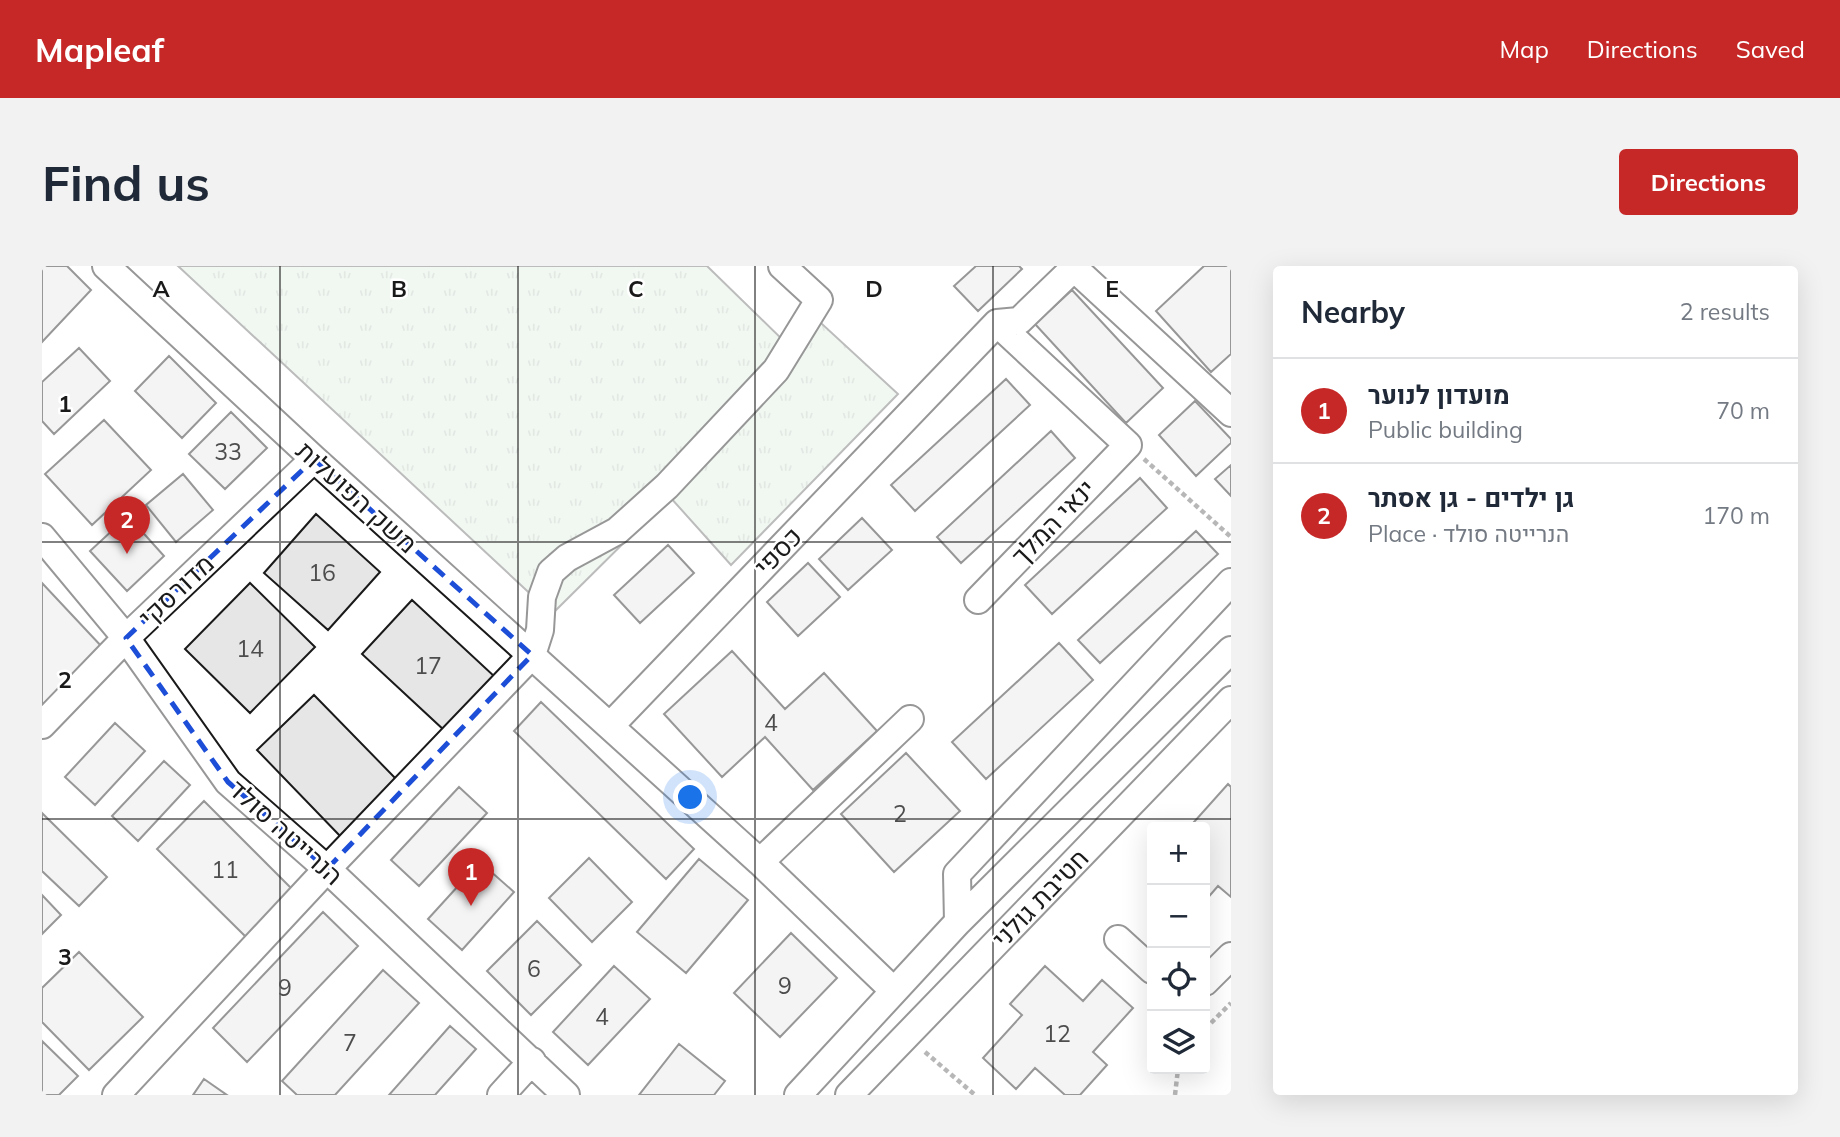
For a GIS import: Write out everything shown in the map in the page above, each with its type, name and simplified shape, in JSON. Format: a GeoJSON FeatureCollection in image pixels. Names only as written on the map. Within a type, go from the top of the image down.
{"type":"FeatureCollection","features":[{"type":"Feature","properties":{"kind":"street","name":"משק הפועלות"},"geometry":{"type":"LineString","coordinates":[[106,266],[314,459],[611,725]]}},
{"type":"Feature","properties":{"kind":"street"},"geometry":{"type":"LineString","coordinates":[[116,1095],[532,655],[540,630],[542,597],[551,572],[567,558],[617,531],[667,486],[776,370],[818,300],[782,266]]}},
{"type":"Feature","properties":{"kind":"street","name":"כספי"},"geometry":{"type":"LineString","coordinates":[[611,725],[997,323],[1019,321],[1074,268],[1231,414]]}},
{"type":"Feature","properties":{"kind":"street"},"geometry":{"type":"LineString","coordinates":[[997,323],[1128,445]]}},
{"type":"Feature","properties":{"kind":"street","name":"ינאי המלך"},"geometry":{"type":"LineString","coordinates":[[978,600],[1128,445]]}},
{"type":"Feature","properties":{"kind":"street","name":"מדורסקי"},"geometry":{"type":"LineString","coordinates":[[42,725],[126,638],[314,459]]}},
{"type":"Feature","properties":{"kind":"street","name":"הנרייטה סולד"},"geometry":{"type":"LineString","coordinates":[[42,537],[126,638],[228,782],[327,869],[566,1095]]}},
{"type":"Feature","properties":{"kind":"street","name":"חטיבת גולני"},"geometry":{"type":"LineString","coordinates":[[958,922],[957,874],[1231,582]]}},
{"type":"Feature","properties":{"kind":"street","name":"חטיבת גולני"},"geometry":{"type":"LineString","coordinates":[[798,1095],[958,922],[1231,650]]}},
{"type":"Feature","properties":{"kind":"street","name":"חטיבת גולני"},"geometry":{"type":"LineString","coordinates":[[849,1095],[1227,714]]}},
{"type":"Feature","properties":{"kind":"street"},"geometry":{"type":"LineString","coordinates":[[760,862],[910,719]]}},
{"type":"Feature","properties":{"kind":"street"},"geometry":{"type":"LineString","coordinates":[[611,725],[760,862],[894,991]]}},
{"type":"Feature","properties":{"kind":"street"},"geometry":{"type":"LineString","coordinates":[[1118,939],[1147,965]]}},
{"type":"Feature","properties":{"kind":"street"},"geometry":{"type":"LineString","coordinates":[[1210,977],[1231,956]]}},
{"type":"Feature","properties":{"kind":"street"},"geometry":{"type":"LineString","coordinates":[[501,1095],[532,1061]]}},
{"type":"Feature","properties":{"kind":"path"},"geometry":{"type":"LineString","coordinates":[[1128,445],[1231,537]]}},
{"type":"Feature","properties":{"kind":"path"},"geometry":{"type":"LineString","coordinates":[[1210,1025],[1231,1003]]}},
{"type":"Feature","properties":{"kind":"path"},"geometry":{"type":"LineString","coordinates":[[908,1034],[915,1044],[975,1095]]}},
{"type":"Feature","properties":{"kind":"path"},"geometry":{"type":"LineString","coordinates":[[1175,1095],[1177,1074]]}},
{"type":"Feature","properties":{"kind":"highlighted area"},"geometry":{"type":"Polygon","coordinates":[[[314,459],[532,655],[327,869],[228,782],[126,638],[314,459]]]}},
{"type":"Feature","properties":{"kind":"green space"},"geometry":{"type":"Polygon","coordinates":[[[178,266],[707,266],[792,349],[821,323],[898,394],[731,565],[670,497],[552,614],[178,266]]]}},
{"type":"Feature","properties":{"kind":"building"},"geometry":{"type":"Polygon","coordinates":[[[42,266],[67,266],[91,290],[42,342],[42,266]]]}},
{"type":"Feature","properties":{"kind":"building"},"geometry":{"type":"Polygon","coordinates":[[[976,266],[1019,266],[1022,269],[978,311],[954,286],[976,266]]]}},
{"type":"Feature","properties":{"kind":"building"},"geometry":{"type":"Polygon","coordinates":[[[1204,266],[1231,266],[1231,354],[1211,372],[1156,311],[1204,266]]]}},
{"type":"Feature","properties":{"kind":"building"},"geometry":{"type":"Polygon","coordinates":[[[1072,290],[1163,388],[1126,423],[1035,324],[1072,290]]]}},
{"type":"Feature","properties":{"kind":"building"},"geometry":{"type":"Polygon","coordinates":[[[79,348],[110,381],[54,434],[42,421],[42,382],[79,348]]]}},
{"type":"Feature","properties":{"kind":"building"},"geometry":{"type":"Polygon","coordinates":[[[169,356],[216,403],[182,438],[135,391],[169,356]]]}},
{"type":"Feature","properties":{"kind":"building"},"geometry":{"type":"Polygon","coordinates":[[[1006,379],[1030,405],[915,511],[891,485],[1006,379]]]}},
{"type":"Feature","properties":{"kind":"building"},"geometry":{"type":"Polygon","coordinates":[[[1195,401],[1231,439],[1231,443],[1196,476],[1159,435],[1195,401]]]}},
{"type":"Feature","properties":{"kind":"building"},"geometry":{"type":"Polygon","coordinates":[[[231,412],[267,448],[225,489],[189,454],[231,412]]]}},
{"type":"Feature","properties":{"kind":"building"},"geometry":{"type":"Polygon","coordinates":[[[104,420],[151,470],[92,525],[45,474],[104,420]]]}},
{"type":"Feature","properties":{"kind":"building"},"geometry":{"type":"Polygon","coordinates":[[[1051,431],[1075,458],[961,563],[937,537],[1051,431]]]}},
{"type":"Feature","properties":{"kind":"building"},"geometry":{"type":"Polygon","coordinates":[[[1231,465],[1231,496],[1215,479],[1231,465]]]}},
{"type":"Feature","properties":{"kind":"building"},"geometry":{"type":"Polygon","coordinates":[[[183,474],[213,510],[176,542],[146,505],[183,474]]]}},
{"type":"Feature","properties":{"kind":"building"},"geometry":{"type":"Polygon","coordinates":[[[1140,478],[1167,508],[1052,614],[1025,585],[1140,478]]]}},
{"type":"Feature","properties":{"kind":"building"},"geometry":{"type":"Polygon","coordinates":[[[316,514],[380,572],[328,630],[264,573],[316,514]]]}},
{"type":"Feature","properties":{"kind":"building"},"geometry":{"type":"Polygon","coordinates":[[[128,516],[164,556],[127,591],[90,551],[128,516]]]}},
{"type":"Feature","properties":{"kind":"building"},"geometry":{"type":"Polygon","coordinates":[[[862,518],[892,550],[848,590],[819,559],[862,518]]]}},
{"type":"Feature","properties":{"kind":"building"},"geometry":{"type":"Polygon","coordinates":[[[1196,531],[1218,554],[1100,663],[1078,640],[1196,531]]]}},
{"type":"Feature","properties":{"kind":"building"},"geometry":{"type":"Polygon","coordinates":[[[668,545],[694,573],[640,623],[614,595],[668,545]]]}},
{"type":"Feature","properties":{"kind":"building"},"geometry":{"type":"Polygon","coordinates":[[[808,563],[840,597],[798,636],[767,602],[808,563]]]}},
{"type":"Feature","properties":{"kind":"building"},"geometry":{"type":"Polygon","coordinates":[[[42,583],[103,648],[42,705],[42,583]]]}},
{"type":"Feature","properties":{"kind":"building"},"geometry":{"type":"Polygon","coordinates":[[[250,583],[315,647],[250,713],[185,649],[250,583]]]}},
{"type":"Feature","properties":{"kind":"building"},"geometry":{"type":"Polygon","coordinates":[[[412,600],[495,677],[445,731],[362,654],[412,600]]]}},
{"type":"Feature","properties":{"kind":"building"},"geometry":{"type":"Polygon","coordinates":[[[1059,643],[1093,680],[986,779],[952,742],[1059,643]]]}},
{"type":"Feature","properties":{"kind":"building"},"geometry":{"type":"Polygon","coordinates":[[[732,651],[785,709],[824,673],[877,731],[813,790],[765,737],[722,777],[664,714],[732,651]]]}},
{"type":"Feature","properties":{"kind":"building"},"geometry":{"type":"Polygon","coordinates":[[[314,695],[399,782],[342,838],[257,750],[314,695]]]}},
{"type":"Feature","properties":{"kind":"building"},"geometry":{"type":"Polygon","coordinates":[[[541,702],[694,849],[666,879],[514,731],[541,702]]]}},
{"type":"Feature","properties":{"kind":"building"},"geometry":{"type":"Polygon","coordinates":[[[115,723],[145,751],[95,805],[65,777],[115,723]]]}},
{"type":"Feature","properties":{"kind":"building"},"geometry":{"type":"Polygon","coordinates":[[[906,753],[960,811],[894,872],[841,814],[906,753]]]}},
{"type":"Feature","properties":{"kind":"building"},"geometry":{"type":"Polygon","coordinates":[[[164,761],[190,785],[138,841],[112,816],[164,761]]]}},
{"type":"Feature","properties":{"kind":"building"},"geometry":{"type":"Polygon","coordinates":[[[1228,784],[1231,787],[1231,897],[1218,886],[1210,895],[1210,822],[1194,822],[1228,784]]]}},
{"type":"Feature","properties":{"kind":"building"},"geometry":{"type":"Polygon","coordinates":[[[459,787],[487,813],[419,886],[391,860],[459,787]]]}},
{"type":"Feature","properties":{"kind":"building"},"geometry":{"type":"Polygon","coordinates":[[[204,801],[293,890],[246,937],[157,849],[204,801]]]}},
{"type":"Feature","properties":{"kind":"building"},"geometry":{"type":"Polygon","coordinates":[[[42,813],[107,877],[79,906],[42,871],[42,813]]]}},
{"type":"Feature","properties":{"kind":"building"},"geometry":{"type":"Polygon","coordinates":[[[589,858],[632,902],[592,942],[549,898],[589,858]]]}},
{"type":"Feature","properties":{"kind":"building"},"geometry":{"type":"Polygon","coordinates":[[[699,859],[748,900],[686,973],[637,932],[699,859]]]}},
{"type":"Feature","properties":{"kind":"building"},"geometry":{"type":"Polygon","coordinates":[[[480,862],[514,892],[462,950],[428,919],[480,862]]]}},
{"type":"Feature","properties":{"kind":"building"},"geometry":{"type":"Polygon","coordinates":[[[42,895],[61,915],[42,934],[42,895]]]}},
{"type":"Feature","properties":{"kind":"building"},"geometry":{"type":"Polygon","coordinates":[[[323,912],[358,946],[247,1062],[213,1028],[323,912]]]}},
{"type":"Feature","properties":{"kind":"building"},"geometry":{"type":"Polygon","coordinates":[[[537,921],[581,965],[531,1015],[487,971],[537,921]]]}},
{"type":"Feature","properties":{"kind":"building"},"geometry":{"type":"Polygon","coordinates":[[[791,933],[837,978],[780,1037],[734,993],[791,933]]]}},
{"type":"Feature","properties":{"kind":"building"},"geometry":{"type":"Polygon","coordinates":[[[79,952],[143,1017],[89,1070],[42,1022],[42,988],[79,952]]]}},
{"type":"Feature","properties":{"kind":"building"},"geometry":{"type":"Polygon","coordinates":[[[614,966],[650,999],[588,1065],[553,1032],[614,966]]]}},
{"type":"Feature","properties":{"kind":"building"},"geometry":{"type":"Polygon","coordinates":[[[1045,966],[1083,1001],[1102,980],[1133,1008],[1093,1052],[1107,1065],[1080,1095],[1065,1095],[1035,1068],[1016,1089],[983,1058],[1022,1015],[1010,1004],[1045,966]]]}},
{"type":"Feature","properties":{"kind":"building"},"geometry":{"type":"Polygon","coordinates":[[[383,970],[419,1003],[335,1095],[297,1095],[282,1081],[383,970]]]}},
{"type":"Feature","properties":{"kind":"building"},"geometry":{"type":"Polygon","coordinates":[[[450,1026],[476,1049],[435,1095],[389,1095],[450,1026]]]}},
{"type":"Feature","properties":{"kind":"building"},"geometry":{"type":"Polygon","coordinates":[[[42,1041],[78,1076],[59,1095],[42,1095],[42,1041]]]}},
{"type":"Feature","properties":{"kind":"building"},"geometry":{"type":"Polygon","coordinates":[[[679,1044],[725,1081],[714,1095],[639,1095],[679,1044]]]}},
{"type":"Feature","properties":{"kind":"building"},"geometry":{"type":"Polygon","coordinates":[[[204,1079],[227,1095],[193,1095],[204,1079]]]}},
{"type":"Feature","properties":{"kind":"place","name":"גן ילדים - גן אסתר"},"geometry":{"type":"Point","coordinates":[127,554]}},
{"type":"Feature","properties":{"kind":"place","name":"מועדון לנוער"},"geometry":{"type":"Point","coordinates":[471,906]}}]}
